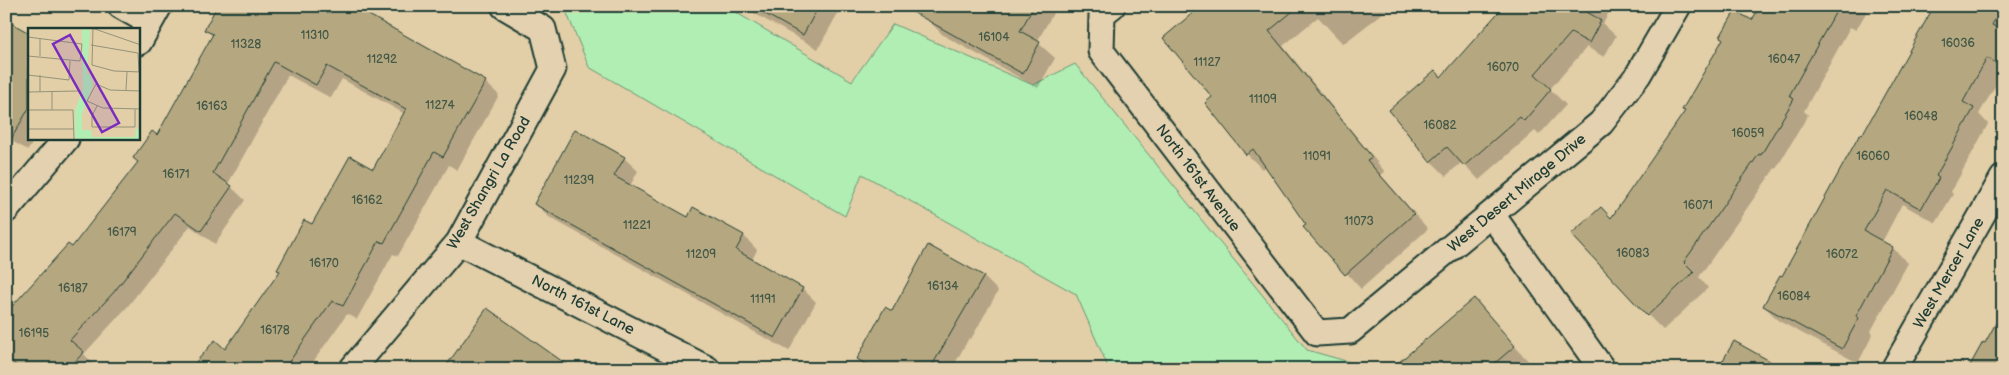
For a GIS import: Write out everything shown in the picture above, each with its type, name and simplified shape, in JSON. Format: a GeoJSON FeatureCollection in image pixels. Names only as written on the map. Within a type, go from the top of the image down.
{"type":"FeatureCollection","features":[{"type":"Feature","properties":{"kind":"street"},"geometry":{"type":"LineString","coordinates":[[121,6],[149,24]]}},
{"type":"Feature","properties":{"kind":"street","name":"West Shangri La Road"},"geometry":{"type":"LineString","coordinates":[[352,369],[459,242],[553,69],[543,29],[504,6]]}},
{"type":"Feature","properties":{"kind":"street","name":"West Desert Mirage Drive"},"geometry":{"type":"LineString","coordinates":[[1317,333],[1350,331],[1601,124],[1638,75],[1678,6]]}},
{"type":"Feature","properties":{"kind":"street","name":"North 161st Avenue"},"geometry":{"type":"LineString","coordinates":[[1107,10],[1101,51],[1317,333]]}},
{"type":"Feature","properties":{"kind":"street"},"geometry":{"type":"LineString","coordinates":[[6,210],[65,140]]}},
{"type":"Feature","properties":{"kind":"street","name":"West Mercer Lane"},"geometry":{"type":"LineString","coordinates":[[1894,369],[2003,178]]}},
{"type":"Feature","properties":{"kind":"street"},"geometry":{"type":"LineString","coordinates":[[1492,215],[1602,369]]}},
{"type":"Feature","properties":{"kind":"street","name":"North 161st Lane"},"geometry":{"type":"LineString","coordinates":[[459,242],[707,369]]}},
{"type":"Feature","properties":{"kind":"green space"},"geometry":{"type":"Polygon","coordinates":[[[564,6],[725,6],[852,81],[893,24],[1033,85],[1075,64],[1307,350],[1360,365],[1363,369],[1109,369],[1076,294],[862,174],[845,216],[589,67],[564,6]]]}},
{"type":"Feature","properties":{"kind":"building"},"geometry":{"type":"Polygon","coordinates":[[[217,6],[353,6],[486,81],[443,157],[434,152],[384,243],[379,241],[343,306],[332,301],[284,369],[190,369],[215,340],[225,349],[280,271],[277,270],[304,220],[312,224],[350,156],[373,169],[406,109],[327,66],[316,85],[274,62],[213,173],[232,186],[201,231],[175,213],[114,292],[70,340],[84,352],[68,369],[20,369],[6,356],[6,313],[68,244],[72,247],[138,162],[133,158],[152,131],[157,135],[213,34],[204,30],[217,6]]]}},
{"type":"Feature","properties":{"kind":"building"},"geometry":{"type":"Polygon","coordinates":[[[751,6],[819,6],[803,35],[751,6]]]}},
{"type":"Feature","properties":{"kind":"building"},"geometry":{"type":"Polygon","coordinates":[[[902,6],[1034,6],[1020,31],[1040,42],[1023,74],[902,6]]]}},
{"type":"Feature","properties":{"kind":"building"},"geometry":{"type":"Polygon","coordinates":[[[1201,6],[1299,6],[1269,31],[1372,157],[1367,160],[1414,214],[1345,275],[1303,227],[1306,225],[1253,149],[1246,155],[1205,103],[1212,97],[1163,38],[1201,6]]]}},
{"type":"Feature","properties":{"kind":"building"},"geometry":{"type":"Polygon","coordinates":[[[1504,6],[1576,6],[1601,20],[1589,43],[1571,33],[1535,74],[1551,89],[1524,121],[1520,117],[1464,166],[1447,147],[1430,162],[1389,110],[1435,70],[1441,77],[1504,6]]]}},
{"type":"Feature","properties":{"kind":"building"},"geometry":{"type":"Polygon","coordinates":[[[1760,6],[1839,6],[1789,96],[1794,99],[1761,155],[1759,154],[1684,262],[1694,272],[1647,316],[1571,234],[1601,207],[1611,218],[1685,111],[1682,110],[1723,39],[1720,37],[1735,11],[1752,20],[1760,6]]]}},
{"type":"Feature","properties":{"kind":"building"},"geometry":{"type":"Polygon","coordinates":[[[1934,6],[2002,6],[1992,25],[2003,31],[2003,67],[1987,58],[1963,102],[1974,108],[1936,176],[1939,178],[1921,209],[1887,190],[1864,231],[1893,247],[1856,316],[1859,318],[1842,349],[1763,306],[1780,275],[1782,276],[1860,134],[1862,135],[1934,6]]]}},
{"type":"Feature","properties":{"kind":"building"},"geometry":{"type":"Polygon","coordinates":[[[6,20],[28,32],[28,110],[6,148],[6,20]]]}},
{"type":"Feature","properties":{"kind":"building"},"geometry":{"type":"Polygon","coordinates":[[[575,129],[625,157],[614,176],[688,217],[693,207],[744,235],[736,250],[803,288],[775,338],[534,204],[575,129]]]}},
{"type":"Feature","properties":{"kind":"building"},"geometry":{"type":"Polygon","coordinates":[[[928,245],[984,276],[930,369],[874,369],[857,359],[885,307],[892,311],[928,245]]]}},
{"type":"Feature","properties":{"kind":"building"},"geometry":{"type":"Polygon","coordinates":[[[1474,298],[1515,346],[1488,369],[1391,369],[1474,298]]]}},
{"type":"Feature","properties":{"kind":"building"},"geometry":{"type":"Polygon","coordinates":[[[487,308],[573,369],[444,369],[487,308]]]}},
{"type":"Feature","properties":{"kind":"building"},"geometry":{"type":"Polygon","coordinates":[[[2003,310],[2003,369],[1968,369],[1983,342],[1985,343],[2003,310]]]}},
{"type":"Feature","properties":{"kind":"building"},"geometry":{"type":"Polygon","coordinates":[[[1734,341],[1784,369],[1718,369],[1734,341]]]}}]}
